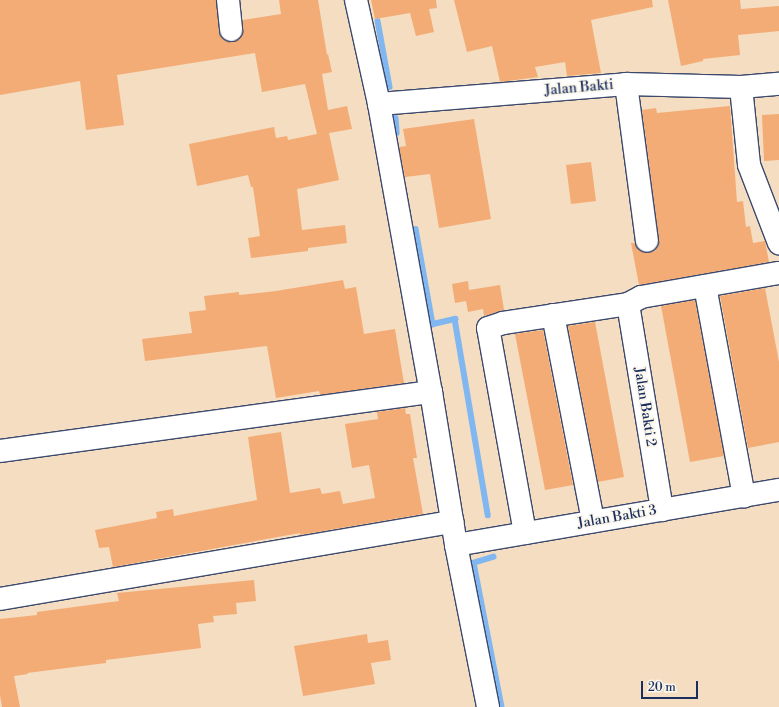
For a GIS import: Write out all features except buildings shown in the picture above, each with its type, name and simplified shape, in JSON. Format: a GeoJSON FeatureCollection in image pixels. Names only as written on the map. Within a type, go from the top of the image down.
{"type":"FeatureCollection","features":[{"type":"Feature","properties":{"kind":"street"},"geometry":{"type":"LineString","coordinates":[[228,0],[231,30]]}},
{"type":"Feature","properties":{"kind":"street"},"geometry":{"type":"LineString","coordinates":[[356,0],[378,104],[431,392],[456,545],[488,707]]}},
{"type":"Feature","properties":{"kind":"street"},"geometry":{"type":"LineString","coordinates":[[626,84],[647,241]]}},
{"type":"Feature","properties":{"kind":"street","name":"Jalan Bakti"},"geometry":{"type":"LineString","coordinates":[[378,104],[626,84],[740,87],[779,84]]}},
{"type":"Feature","properties":{"kind":"street"},"geometry":{"type":"LineString","coordinates":[[740,87],[749,165],[779,242]]}},
{"type":"Feature","properties":{"kind":"street"},"geometry":{"type":"LineString","coordinates":[[525,533],[488,328],[504,323],[628,304],[642,297],[779,273]]}},
{"type":"Feature","properties":{"kind":"street"},"geometry":{"type":"LineString","coordinates":[[705,286],[744,496]]}},
{"type":"Feature","properties":{"kind":"street","name":"Jalan Bakti 2"},"geometry":{"type":"LineString","coordinates":[[628,304],[662,510]]}},
{"type":"Feature","properties":{"kind":"street"},"geometry":{"type":"LineString","coordinates":[[553,315],[593,521]]}},
{"type":"Feature","properties":{"kind":"street"},"geometry":{"type":"LineString","coordinates":[[0,451],[431,392]]}},
{"type":"Feature","properties":{"kind":"street","name":"Jalan Bakti 3"},"geometry":{"type":"LineString","coordinates":[[456,545],[779,490]]}},
{"type":"Feature","properties":{"kind":"street"},"geometry":{"type":"LineString","coordinates":[[0,599],[452,522]]}},
{"type":"Feature","properties":{"kind":"waterway"},"geometry":{"type":"LineString","coordinates":[[378,21],[390,87]]}},
{"type":"Feature","properties":{"kind":"waterway"},"geometry":{"type":"LineString","coordinates":[[396,118],[397,133]]}},
{"type":"Feature","properties":{"kind":"waterway"},"geometry":{"type":"LineString","coordinates":[[416,229],[433,324],[455,319],[488,515]]}},
{"type":"Feature","properties":{"kind":"waterway"},"geometry":{"type":"LineString","coordinates":[[494,557],[474,563],[502,707]]}}]}
